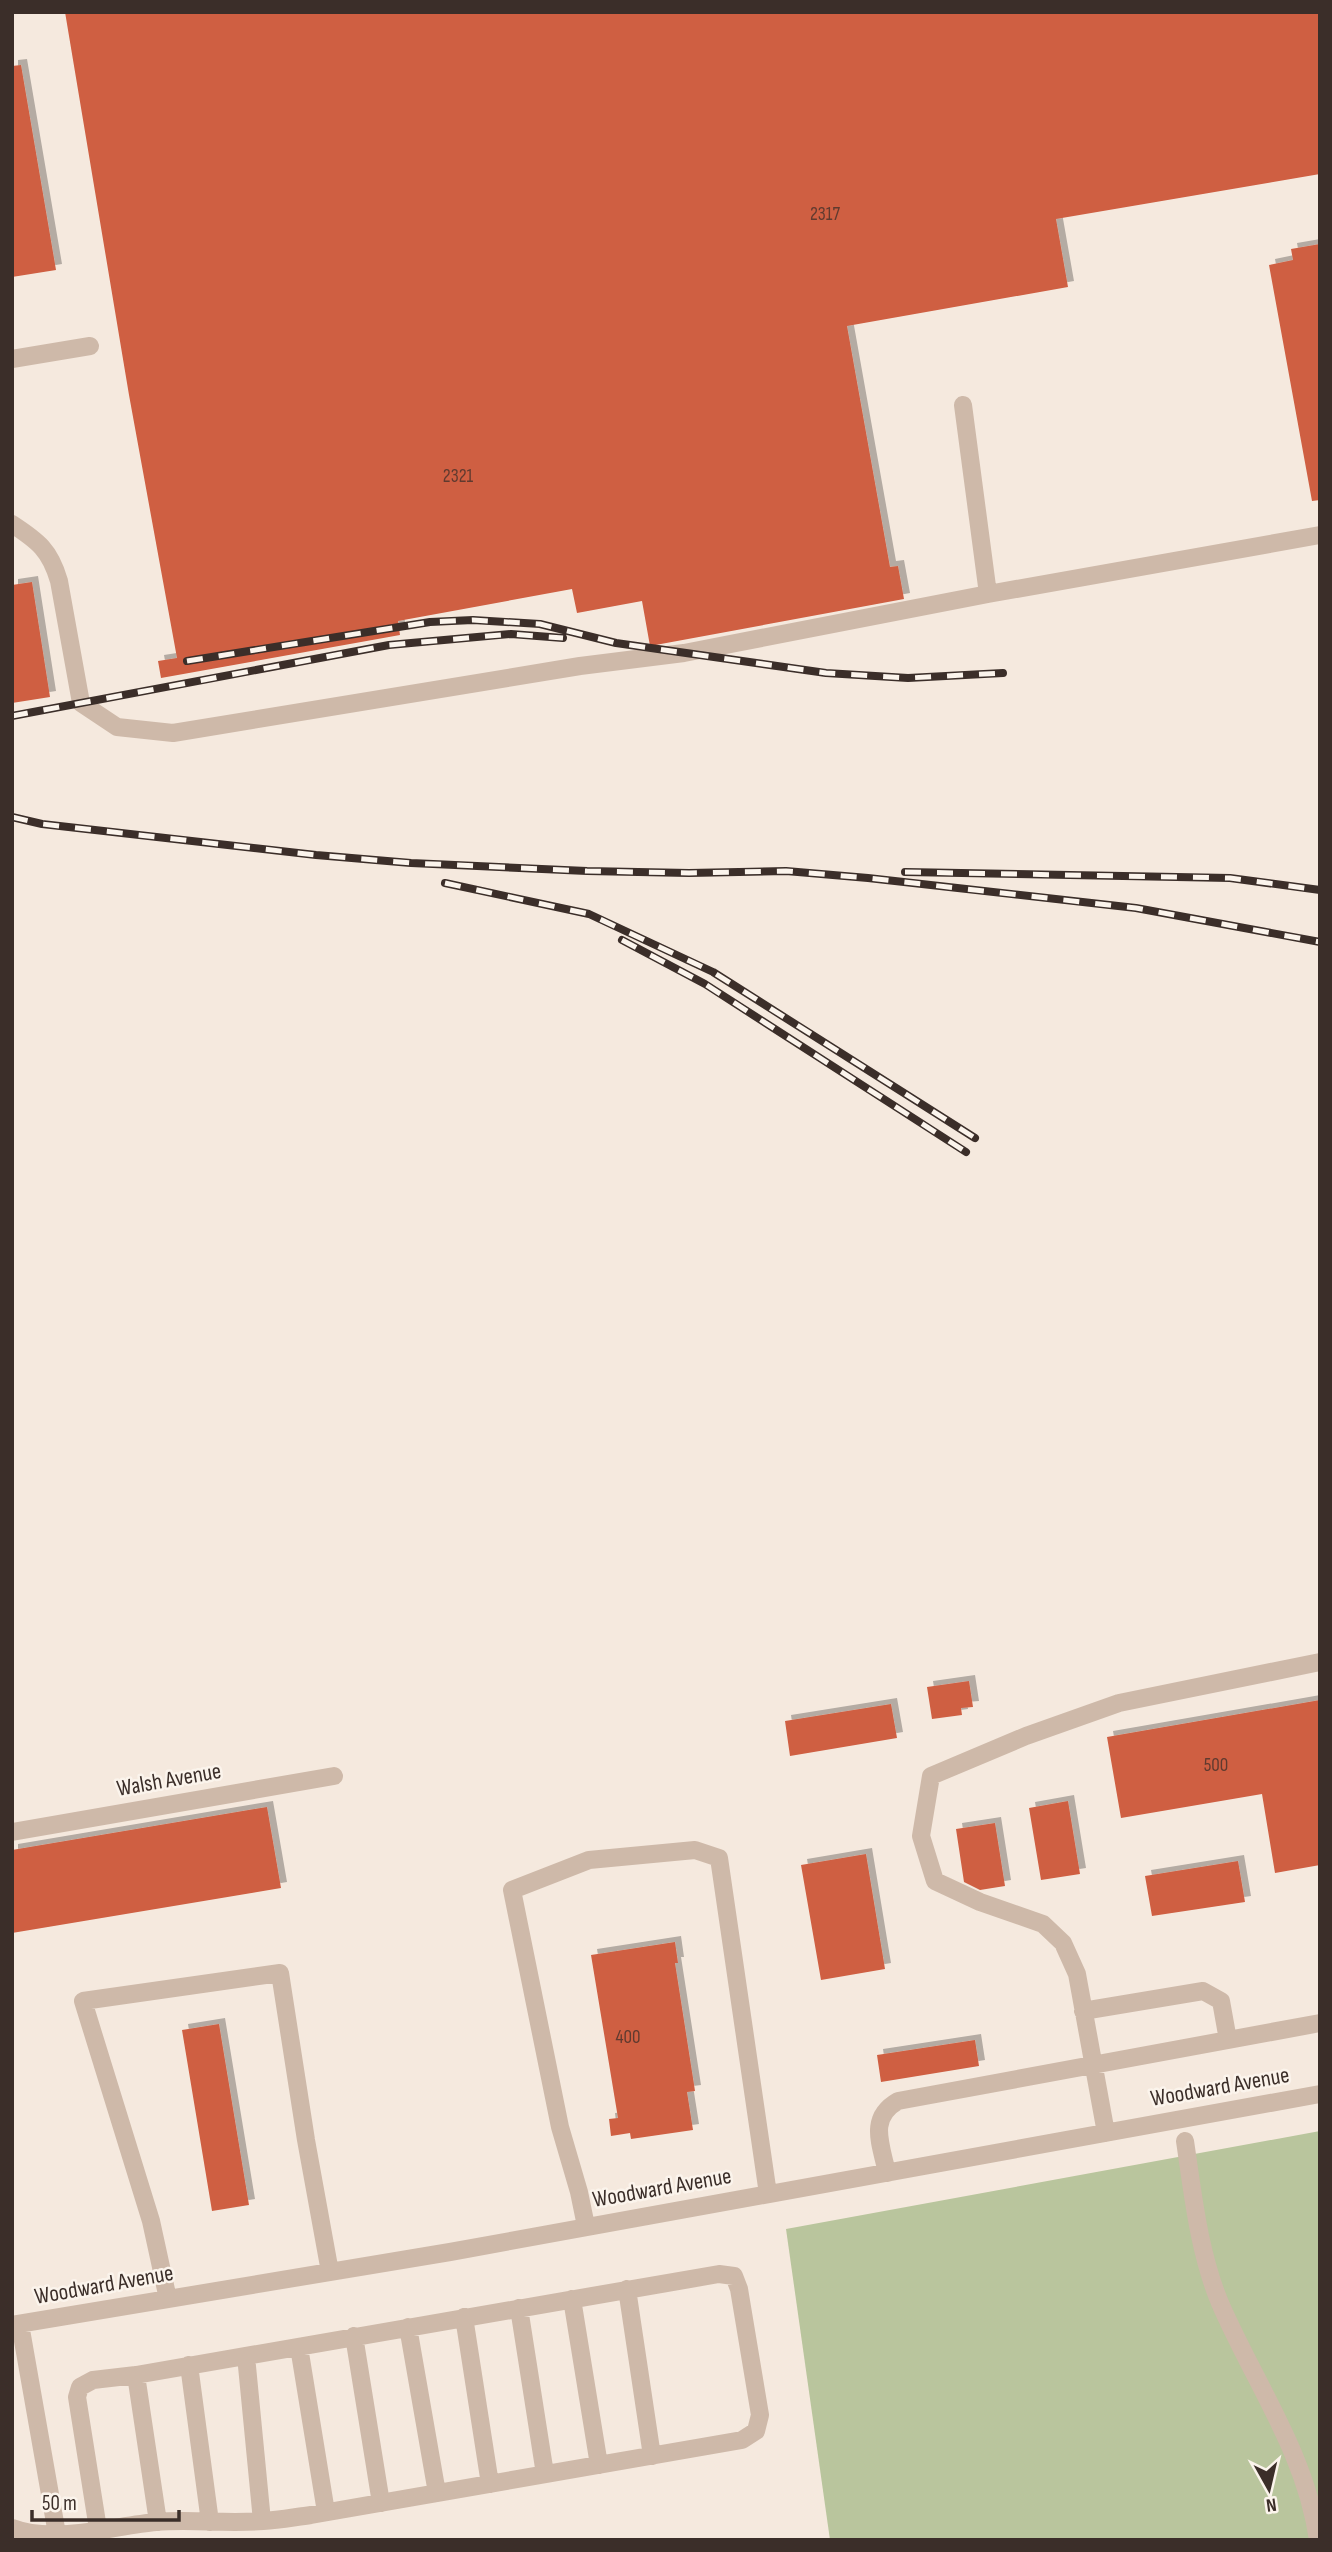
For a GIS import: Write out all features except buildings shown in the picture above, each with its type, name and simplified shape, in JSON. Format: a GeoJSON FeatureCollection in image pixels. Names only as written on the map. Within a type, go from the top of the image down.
{"type":"FeatureCollection","features":[{"type":"Feature","properties":{"kind":"street"},"geometry":{"type":"LineString","coordinates":[[12,359],[90,346]]}},
{"type":"Feature","properties":{"kind":"street"},"geometry":{"type":"LineString","coordinates":[[963,405],[988,594]]}},
{"type":"Feature","properties":{"kind":"street"},"geometry":{"type":"LineString","coordinates":[[12,524],[38,541],[53,561],[81,703],[117,727],[173,733],[580,666],[684,653],[988,594],[1320,535]]}},
{"type":"Feature","properties":{"kind":"street"},"geometry":{"type":"LineString","coordinates":[[1106,2133],[1077,1974],[1063,1943],[1043,1924],[980,1902],[935,1881],[921,1836],[931,1776],[1026,1736],[1119,1703],[1320,1662]]}},
{"type":"Feature","properties":{"kind":"street","name":"Walsh Avenue"},"geometry":{"type":"LineString","coordinates":[[12,1832],[334,1776]]}},
{"type":"Feature","properties":{"kind":"street"},"geometry":{"type":"LineString","coordinates":[[586,2226],[560,2127],[512,1890],[589,1860],[695,1850],[719,1858],[768,2194]]}},
{"type":"Feature","properties":{"kind":"street"},"geometry":{"type":"LineString","coordinates":[[168,2299],[151,2221],[83,2001],[281,1973],[306,2140],[330,2272]]}},
{"type":"Feature","properties":{"kind":"street"},"geometry":{"type":"LineString","coordinates":[[1083,2011],[1203,1991],[1221,2001],[1228,2040]]}},
{"type":"Feature","properties":{"kind":"street"},"geometry":{"type":"LineString","coordinates":[[887,2173],[878,2123],[885,2108],[898,2101],[1320,2023]]}},
{"type":"Feature","properties":{"kind":"street","name":"Woodward Avenue"},"geometry":{"type":"LineString","coordinates":[[16,2325],[330,2272],[1320,2094]]}},
{"type":"Feature","properties":{"kind":"street"},"geometry":{"type":"LineString","coordinates":[[1185,2141],[1208,2269],[1234,2333],[1284,2431],[1302,2473],[1314,2508],[1318,2540]]}},
{"type":"Feature","properties":{"kind":"street"},"geometry":{"type":"LineString","coordinates":[[12,2528],[24,2532],[57,2534],[158,2522],[262,2521],[743,2440],[756,2431],[760,2416],[739,2289],[734,2276],[719,2274],[136,2375],[93,2380],[80,2386],[77,2398],[99,2529]]}},
{"type":"Feature","properties":{"kind":"street"},"geometry":{"type":"LineString","coordinates":[[627,2289],[652,2456]]}},
{"type":"Feature","properties":{"kind":"street"},"geometry":{"type":"LineString","coordinates":[[572,2299],[599,2465]]}},
{"type":"Feature","properties":{"kind":"street"},"geometry":{"type":"LineString","coordinates":[[519,2308],[545,2474]]}},
{"type":"Feature","properties":{"kind":"street"},"geometry":{"type":"LineString","coordinates":[[464,2317],[490,2484]]}},
{"type":"Feature","properties":{"kind":"street"},"geometry":{"type":"LineString","coordinates":[[16,2325],[57,2534]]}},
{"type":"Feature","properties":{"kind":"street"},"geometry":{"type":"LineString","coordinates":[[408,2327],[437,2493]]}},
{"type":"Feature","properties":{"kind":"street"},"geometry":{"type":"LineString","coordinates":[[354,2336],[381,2503]]}},
{"type":"Feature","properties":{"kind":"street"},"geometry":{"type":"LineString","coordinates":[[299,2347],[326,2512]]}},
{"type":"Feature","properties":{"kind":"street"},"geometry":{"type":"LineString","coordinates":[[246,2356],[262,2521]]}},
{"type":"Feature","properties":{"kind":"street"},"geometry":{"type":"LineString","coordinates":[[189,2365],[210,2522]]}},
{"type":"Feature","properties":{"kind":"street"},"geometry":{"type":"LineString","coordinates":[[136,2375],[158,2522]]}},
{"type":"Feature","properties":{"kind":"green space"},"geometry":{"type":"Polygon","coordinates":[[[1320,2131],[1320,2540],[830,2540],[786,2229],[1320,2131]]]}},
{"type":"Feature","properties":{"kind":"railway"},"geometry":{"type":"LineString","coordinates":[[187,661],[430,622],[473,620],[540,624],[616,643],[826,673],[908,678],[1003,673]]}},
{"type":"Feature","properties":{"kind":"railway"},"geometry":{"type":"LineString","coordinates":[[12,716],[389,645],[511,634],[563,638]]}},
{"type":"Feature","properties":{"kind":"railway"},"geometry":{"type":"LineString","coordinates":[[12,817],[42,824],[411,863],[587,871],[786,871],[868,878],[1136,908],[1320,942]]}},
{"type":"Feature","properties":{"kind":"railway"},"geometry":{"type":"LineString","coordinates":[[905,872],[1230,878],[1320,890]]}},
{"type":"Feature","properties":{"kind":"railway"},"geometry":{"type":"LineString","coordinates":[[445,883],[589,914],[713,972],[975,1138]]}},
{"type":"Feature","properties":{"kind":"railway"},"geometry":{"type":"LineString","coordinates":[[622,940],[705,984],[966,1152]]}}]}
